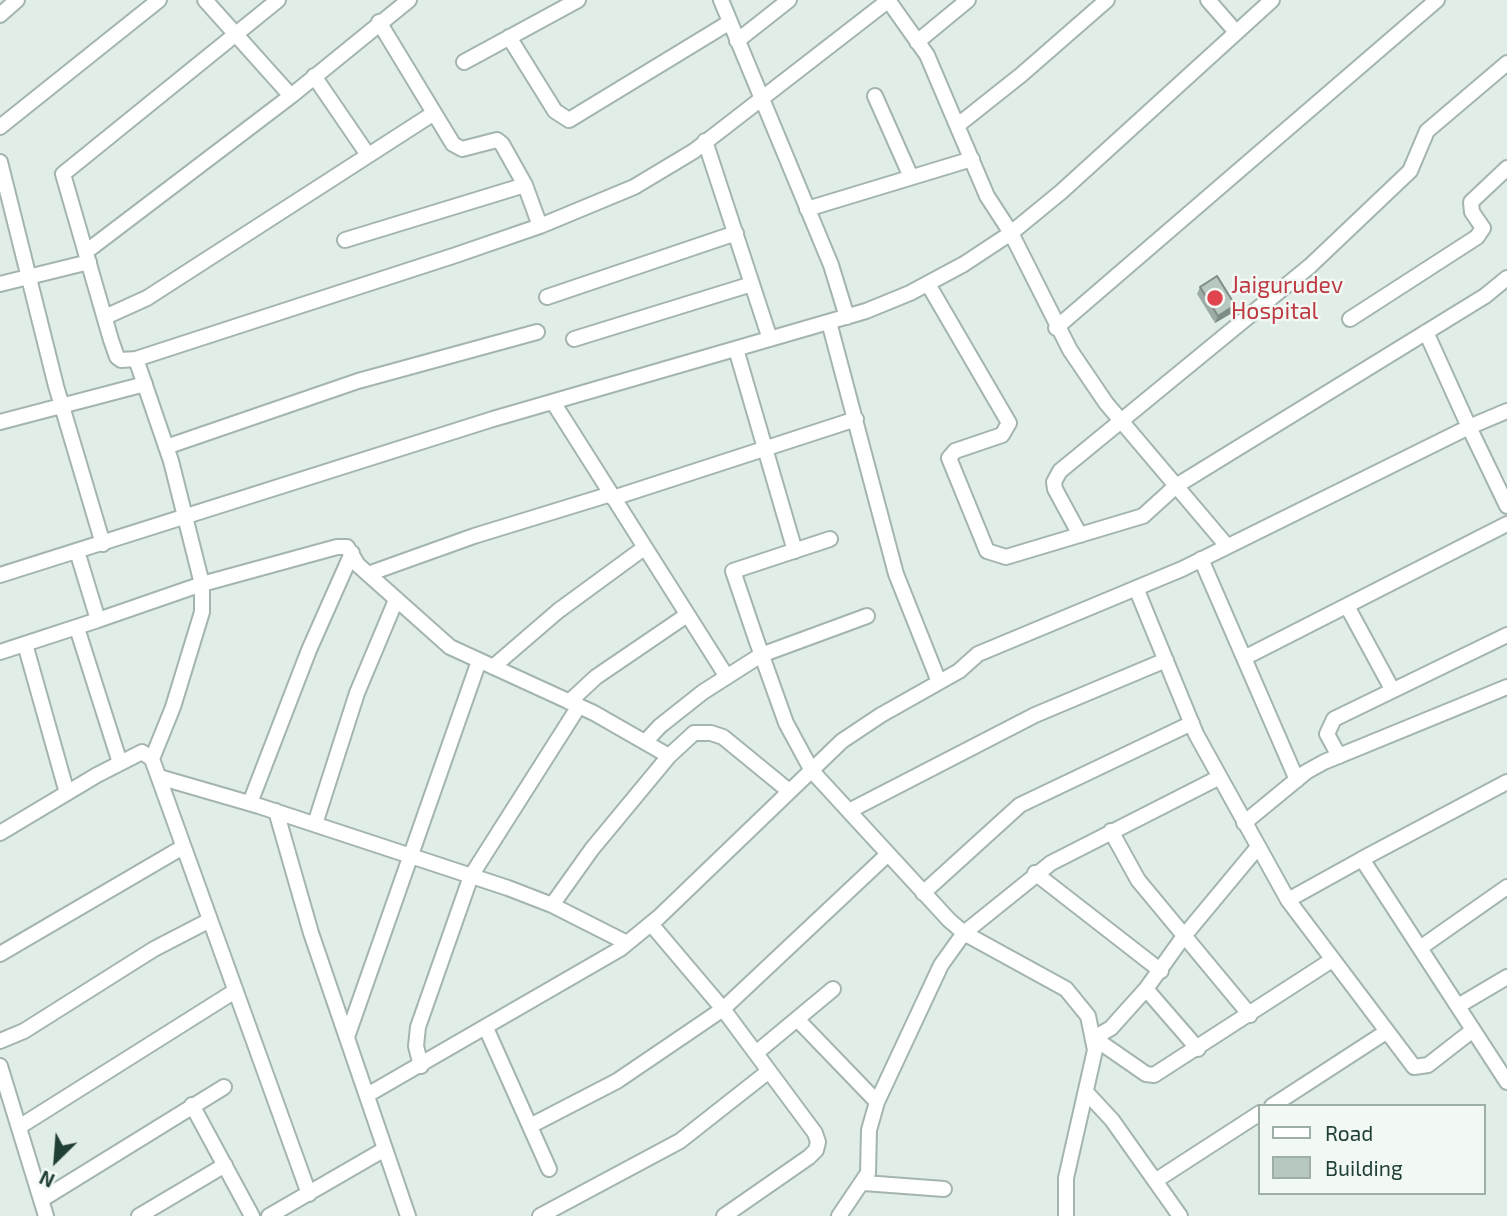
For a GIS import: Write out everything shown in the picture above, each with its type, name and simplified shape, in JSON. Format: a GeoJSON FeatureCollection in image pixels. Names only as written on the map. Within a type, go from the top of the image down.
{"type":"FeatureCollection","features":[{"type":"Feature","properties":{"kind":"street"},"geometry":{"type":"LineString","coordinates":[[0,15],[17,0]]}},
{"type":"Feature","properties":{"kind":"street"},"geometry":{"type":"LineString","coordinates":[[0,127],[159,0]]}},
{"type":"Feature","properties":{"kind":"street"},"geometry":{"type":"LineString","coordinates":[[205,0],[290,96]]}},
{"type":"Feature","properties":{"kind":"street"},"geometry":{"type":"LineString","coordinates":[[278,0],[63,174],[117,357],[125,361],[136,359],[540,226],[634,187],[705,141],[881,2],[927,55],[987,196],[1010,233],[1056,328],[1086,377],[1227,546]]}},
{"type":"Feature","properties":{"kind":"street"},"geometry":{"type":"LineString","coordinates":[[0,284],[31,278],[88,257],[409,0]]}},
{"type":"Feature","properties":{"kind":"street"},"geometry":{"type":"LineString","coordinates":[[464,62],[578,0]]}},
{"type":"Feature","properties":{"kind":"street"},"geometry":{"type":"LineString","coordinates":[[721,0],[831,265],[847,317]]}},
{"type":"Feature","properties":{"kind":"street"},"geometry":{"type":"LineString","coordinates":[[737,41],[789,0]]}},
{"type":"Feature","properties":{"kind":"street"},"geometry":{"type":"LineString","coordinates":[[918,42],[968,0]]}},
{"type":"Feature","properties":{"kind":"street"},"geometry":{"type":"LineString","coordinates":[[958,125],[1021,75],[1107,0]]}},
{"type":"Feature","properties":{"kind":"street"},"geometry":{"type":"LineString","coordinates":[[1208,0],[1236,32]]}},
{"type":"Feature","properties":{"kind":"street"},"geometry":{"type":"LineString","coordinates":[[0,575],[554,402],[847,317],[928,284],[1010,233],[1061,191],[1272,0]]}},
{"type":"Feature","properties":{"kind":"street"},"geometry":{"type":"LineString","coordinates":[[1056,328],[1437,0]]}},
{"type":"Feature","properties":{"kind":"street"},"geometry":{"type":"LineString","coordinates":[[379,22],[457,148],[497,140],[525,186],[540,226]]}},
{"type":"Feature","properties":{"kind":"street"},"geometry":{"type":"LineString","coordinates":[[509,37],[555,111],[569,120],[730,22]]}},
{"type":"Feature","properties":{"kind":"street"},"geometry":{"type":"LineString","coordinates":[[1080,536],[1055,489],[1055,476],[1310,266],[1410,171],[1427,131],[1507,63]]}},
{"type":"Feature","properties":{"kind":"street"},"geometry":{"type":"LineString","coordinates":[[314,76],[368,155]]}},
{"type":"Feature","properties":{"kind":"street"},"geometry":{"type":"LineString","coordinates":[[875,96],[911,177]]}},
{"type":"Feature","properties":{"kind":"street"},"geometry":{"type":"LineString","coordinates":[[105,317],[147,298],[434,113]]}},
{"type":"Feature","properties":{"kind":"street"},"geometry":{"type":"LineString","coordinates":[[705,141],[770,339]]}},
{"type":"Feature","properties":{"kind":"street"},"geometry":{"type":"LineString","coordinates":[[807,209],[972,159]]}},
{"type":"Feature","properties":{"kind":"street"},"geometry":{"type":"LineString","coordinates":[[0,162],[62,405],[103,544]]}},
{"type":"Feature","properties":{"kind":"street"},"geometry":{"type":"LineString","coordinates":[[1350,319],[1477,237],[1483,228],[1472,212],[1471,202],[1507,168]]}},
{"type":"Feature","properties":{"kind":"street"},"geometry":{"type":"LineString","coordinates":[[345,240],[525,186]]}},
{"type":"Feature","properties":{"kind":"street"},"geometry":{"type":"LineString","coordinates":[[547,297],[736,233]]}},
{"type":"Feature","properties":{"kind":"street"},"geometry":{"type":"LineString","coordinates":[[928,284],[1009,423],[1002,435],[955,451],[949,458],[987,551],[1006,557],[1143,516],[1176,486],[1485,296],[1507,278]]}},
{"type":"Feature","properties":{"kind":"street"},"geometry":{"type":"LineString","coordinates":[[573,339],[752,284]]}},
{"type":"Feature","properties":{"kind":"street"},"geometry":{"type":"LineString","coordinates":[[829,322],[896,574],[939,682]]}},
{"type":"Feature","properties":{"kind":"street"},"geometry":{"type":"LineString","coordinates":[[166,447],[358,381],[537,332]]}},
{"type":"Feature","properties":{"kind":"street"},"geometry":{"type":"LineString","coordinates":[[1426,332],[1507,506]]}},
{"type":"Feature","properties":{"kind":"street"},"geometry":{"type":"LineString","coordinates":[[736,349],[795,551]]}},
{"type":"Feature","properties":{"kind":"street"},"geometry":{"type":"LineString","coordinates":[[136,359],[166,447],[202,584],[202,612],[173,707],[152,759]]}},
{"type":"Feature","properties":{"kind":"street"},"geometry":{"type":"LineString","coordinates":[[0,422],[145,384]]}},
{"type":"Feature","properties":{"kind":"street"},"geometry":{"type":"LineString","coordinates":[[554,402],[727,677]]}},
{"type":"Feature","properties":{"kind":"street"},"geometry":{"type":"LineString","coordinates":[[369,1094],[486,1028],[627,943],[651,924],[842,741],[939,682],[978,654],[1200,559],[1507,411]]}},
{"type":"Feature","properties":{"kind":"street"},"geometry":{"type":"LineString","coordinates":[[369,574],[474,536],[612,496],[856,419]]}},
{"type":"Feature","properties":{"kind":"street"},"geometry":{"type":"LineString","coordinates":[[1244,659],[1507,524]]}},
{"type":"Feature","properties":{"kind":"street"},"geometry":{"type":"LineString","coordinates":[[830,539],[733,571],[761,655],[786,723],[811,771],[964,933],[1066,989],[1088,1016],[1096,1050],[1066,1178],[1066,1216]]}},
{"type":"Feature","properties":{"kind":"street"},"geometry":{"type":"LineString","coordinates":[[0,652],[202,584],[337,547],[347,548],[396,600],[450,647],[574,704],[669,756]]}},
{"type":"Feature","properties":{"kind":"street"},"geometry":{"type":"LineString","coordinates":[[493,667],[549,618],[644,548]]}},
{"type":"Feature","properties":{"kind":"street"},"geometry":{"type":"LineString","coordinates":[[77,551],[98,620]]}},
{"type":"Feature","properties":{"kind":"street"},"geometry":{"type":"LineString","coordinates":[[250,803],[309,650],[352,553]]}},
{"type":"Feature","properties":{"kind":"street"},"geometry":{"type":"LineString","coordinates":[[1200,559],[1297,780]]}},
{"type":"Feature","properties":{"kind":"street"},"geometry":{"type":"LineString","coordinates":[[1136,587],[1192,723],[1218,778],[1288,900],[1409,1063],[1421,1068],[1474,1030]]}},
{"type":"Feature","properties":{"kind":"street"},"geometry":{"type":"LineString","coordinates":[[315,824],[357,693],[396,600]]}},
{"type":"Feature","properties":{"kind":"street"},"geometry":{"type":"LineString","coordinates":[[1347,606],[1392,689]]}},
{"type":"Feature","properties":{"kind":"street"},"geometry":{"type":"LineString","coordinates":[[421,1066],[416,1046],[418,1027],[471,876],[574,704],[596,677],[687,615]]}},
{"type":"Feature","properties":{"kind":"street"},"geometry":{"type":"LineString","coordinates":[[645,742],[660,726],[761,655],[867,616]]}},
{"type":"Feature","properties":{"kind":"street"},"geometry":{"type":"LineString","coordinates":[[77,628],[120,763]]}},
{"type":"Feature","properties":{"kind":"street"},"geometry":{"type":"LineString","coordinates":[[1339,756],[1327,734],[1334,719],[1507,635]]}},
{"type":"Feature","properties":{"kind":"street"},"geometry":{"type":"LineString","coordinates":[[25,644],[67,793]]}},
{"type":"Feature","properties":{"kind":"street"},"geometry":{"type":"LineString","coordinates":[[849,811],[1035,715],[1166,660]]}},
{"type":"Feature","properties":{"kind":"street"},"geometry":{"type":"LineString","coordinates":[[347,1037],[478,661]]}},
{"type":"Feature","properties":{"kind":"street"},"geometry":{"type":"LineString","coordinates":[[1244,823],[1297,780],[1339,756],[1507,687]]}},
{"type":"Feature","properties":{"kind":"street"},"geometry":{"type":"LineString","coordinates":[[923,892],[1020,805],[1192,723]]}},
{"type":"Feature","properties":{"kind":"street"},"geometry":{"type":"LineString","coordinates":[[552,905],[592,849],[669,756],[694,733],[710,733],[723,737],[789,791]]}},
{"type":"Feature","properties":{"kind":"street"},"geometry":{"type":"LineString","coordinates":[[0,833],[142,752],[152,759],[309,1194]]}},
{"type":"Feature","properties":{"kind":"street"},"geometry":{"type":"LineString","coordinates":[[159,777],[276,811],[471,876],[552,905],[627,943]]}},
{"type":"Feature","properties":{"kind":"street"},"geometry":{"type":"LineString","coordinates":[[839,1216],[864,1183],[870,1164],[869,1130],[877,1102],[940,965],[964,933],[1035,873],[1111,831],[1218,778]]}},
{"type":"Feature","properties":{"kind":"street"},"geometry":{"type":"LineString","coordinates":[[1288,900],[1507,782]]}},
{"type":"Feature","properties":{"kind":"street"},"geometry":{"type":"LineString","coordinates":[[276,811],[311,933],[369,1094],[408,1216]]}},
{"type":"Feature","properties":{"kind":"street"},"geometry":{"type":"LineString","coordinates":[[1111,831],[1130,869],[1250,1015]]}},
{"type":"Feature","properties":{"kind":"street"},"geometry":{"type":"LineString","coordinates":[[0,954],[183,847]]}},
{"type":"Feature","properties":{"kind":"street"},"geometry":{"type":"LineString","coordinates":[[1094,1038],[1111,1028],[1146,989],[1184,936],[1258,847]]}},
{"type":"Feature","properties":{"kind":"street"},"geometry":{"type":"LineString","coordinates":[[530,1126],[617,1081],[723,1009],[888,854]]}},
{"type":"Feature","properties":{"kind":"street"},"geometry":{"type":"LineString","coordinates":[[1362,859],[1507,1082]]}},
{"type":"Feature","properties":{"kind":"street"},"geometry":{"type":"LineString","coordinates":[[1035,873],[1161,971]]}},
{"type":"Feature","properties":{"kind":"street"},"geometry":{"type":"LineString","coordinates":[[1420,948],[1507,887]]}},
{"type":"Feature","properties":{"kind":"street"},"geometry":{"type":"LineString","coordinates":[[0,1041],[24,1031],[155,949],[210,920]]}},
{"type":"Feature","properties":{"kind":"street"},"geometry":{"type":"LineString","coordinates":[[651,924],[723,1009],[815,1133],[816,1150],[724,1216]]}},
{"type":"Feature","properties":{"kind":"street"},"geometry":{"type":"LineString","coordinates":[[1094,1038],[1146,1074],[1154,1075],[1332,960]]}},
{"type":"Feature","properties":{"kind":"street"},"geometry":{"type":"LineString","coordinates":[[1458,1006],[1507,977]]}},
{"type":"Feature","properties":{"kind":"street"},"geometry":{"type":"LineString","coordinates":[[756,1054],[833,989]]}},
{"type":"Feature","properties":{"kind":"street"},"geometry":{"type":"LineString","coordinates":[[1146,989],[1198,1049]]}},
{"type":"Feature","properties":{"kind":"street"},"geometry":{"type":"LineString","coordinates":[[19,1127],[235,991]]}},
{"type":"Feature","properties":{"kind":"street"},"geometry":{"type":"LineString","coordinates":[[797,1019],[877,1102]]}},
{"type":"Feature","properties":{"kind":"street"},"geometry":{"type":"LineString","coordinates":[[486,1028],[549,1169]]}},
{"type":"Feature","properties":{"kind":"street"},"geometry":{"type":"LineString","coordinates":[[1275,1104],[1386,1032]]}},
{"type":"Feature","properties":{"kind":"street"},"geometry":{"type":"LineString","coordinates":[[0,1066],[46,1216]]}},
{"type":"Feature","properties":{"kind":"street"},"geometry":{"type":"LineString","coordinates":[[540,1216],[680,1141],[769,1070]]}},
{"type":"Feature","properties":{"kind":"street"},"geometry":{"type":"LineString","coordinates":[[41,1200],[224,1087]]}},
{"type":"Feature","properties":{"kind":"street"},"geometry":{"type":"LineString","coordinates":[[1086,1092],[1112,1120],[1180,1216]]}},
{"type":"Feature","properties":{"kind":"street"},"geometry":{"type":"LineString","coordinates":[[192,1105],[252,1216]]}},
{"type":"Feature","properties":{"kind":"street"},"geometry":{"type":"LineString","coordinates":[[1155,1181],[1258,1114]]}},
{"type":"Feature","properties":{"kind":"street"},"geometry":{"type":"LineString","coordinates":[[269,1216],[385,1149]]}},
{"type":"Feature","properties":{"kind":"street"},"geometry":{"type":"LineString","coordinates":[[139,1216],[225,1165]]}},
{"type":"Feature","properties":{"kind":"street"},"geometry":{"type":"LineString","coordinates":[[864,1183],[944,1189]]}},
{"type":"Feature","properties":{"kind":"building"},"geometry":{"type":"Polygon","coordinates":[[[1217,276],[1235,305],[1218,316],[1200,287],[1217,276]]]}},
{"type":"Feature","properties":{"kind":"place","name":"Jaigurudev Hospital"},"geometry":{"type":"Point","coordinates":[1215,298]}}]}
